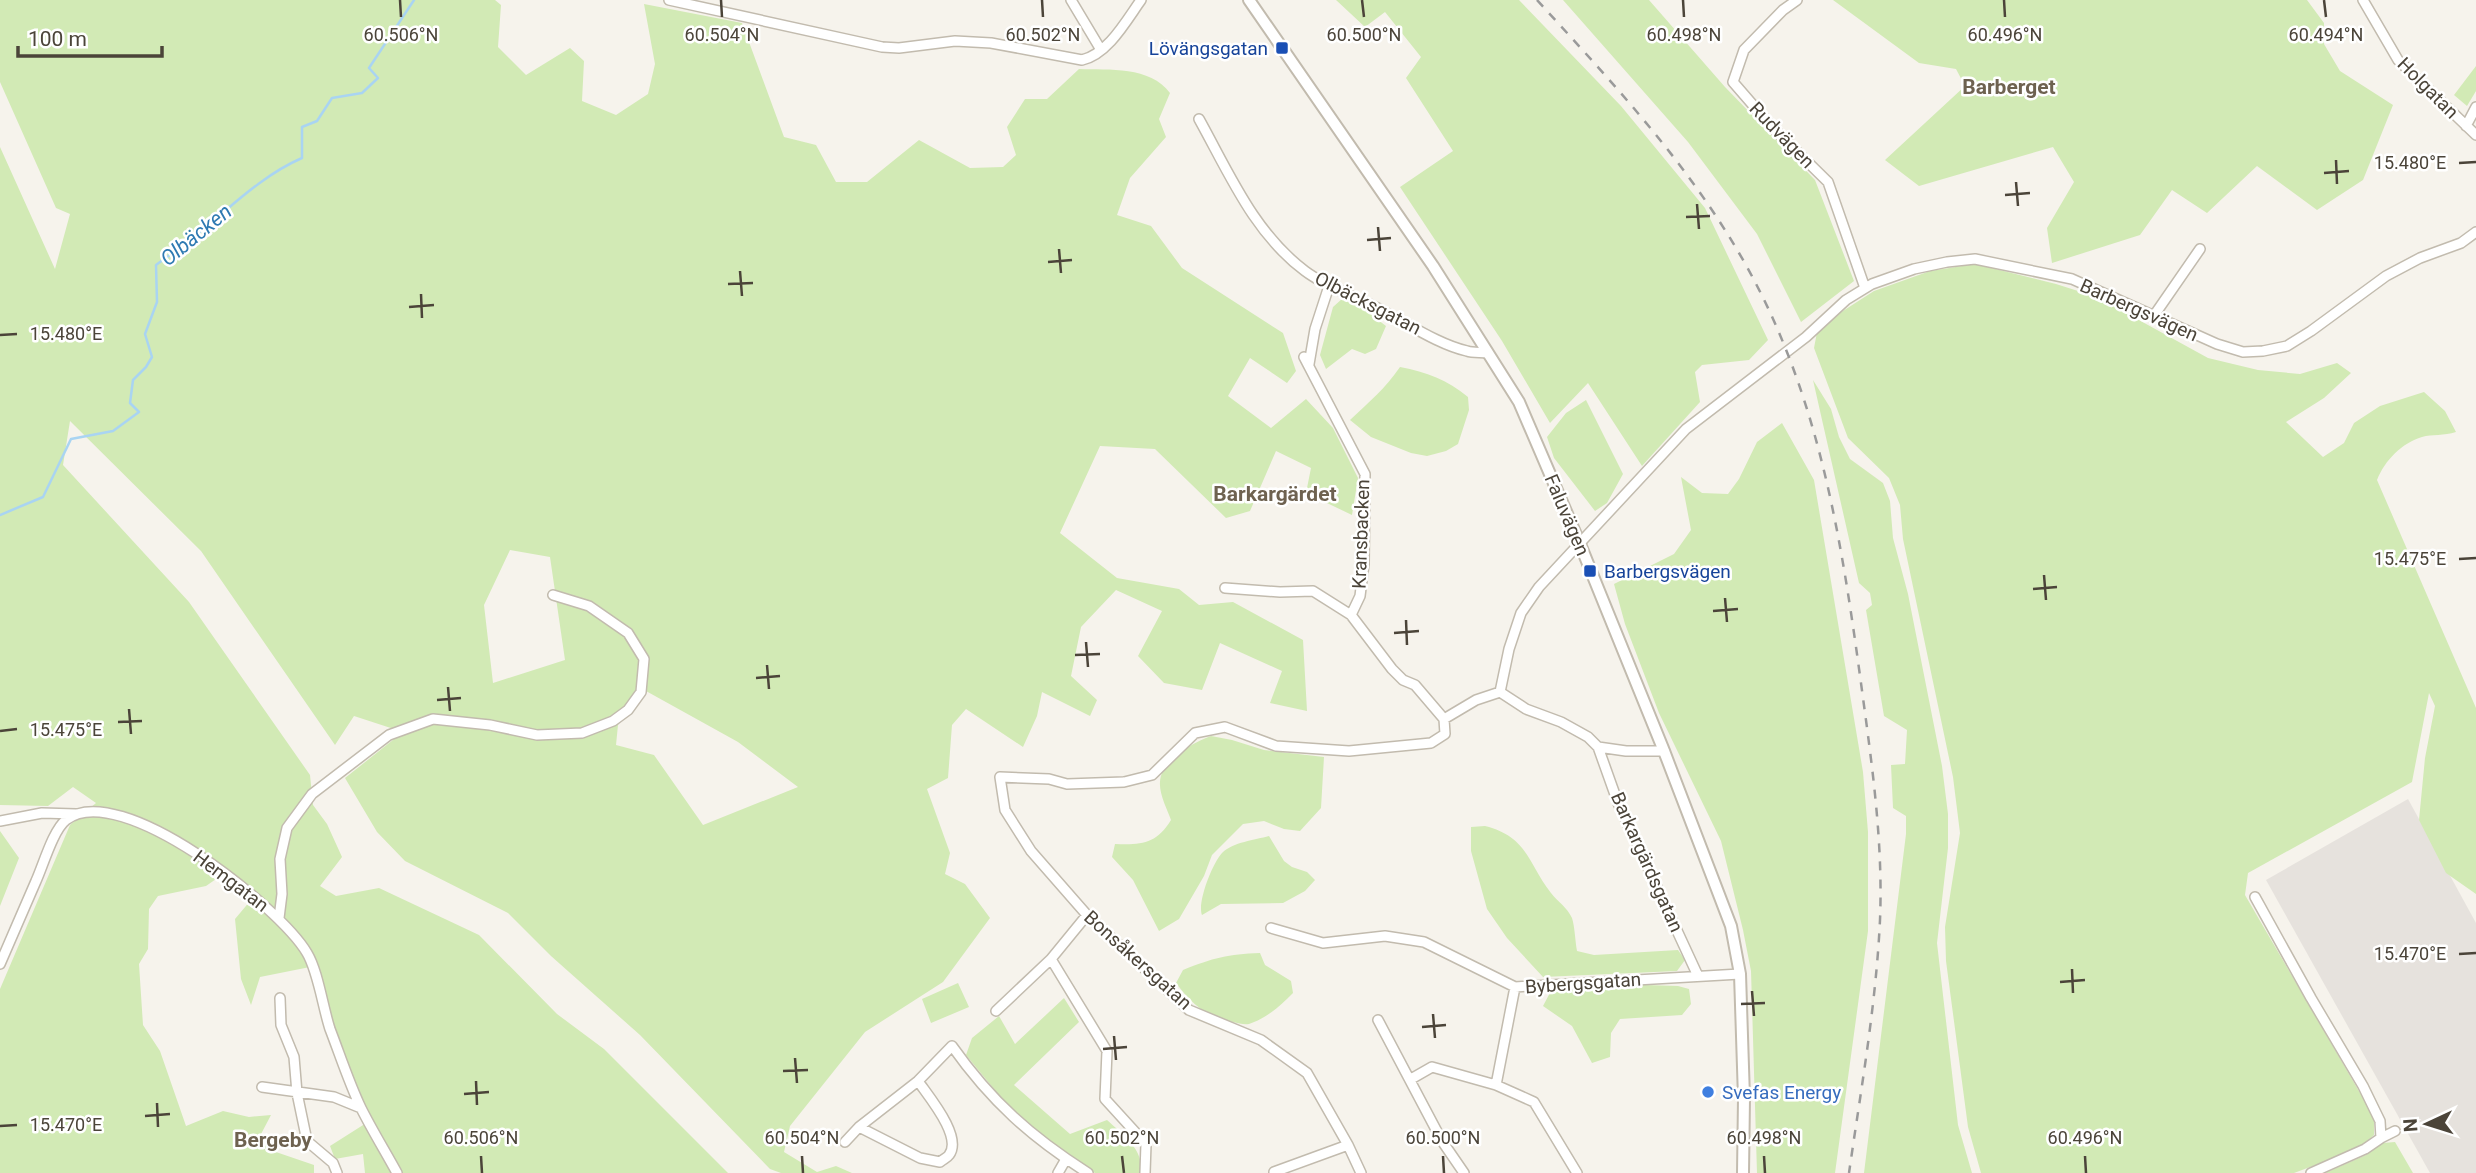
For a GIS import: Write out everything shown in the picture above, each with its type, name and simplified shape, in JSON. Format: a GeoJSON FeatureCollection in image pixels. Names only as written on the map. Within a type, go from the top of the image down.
{"type":"FeatureCollection","features":[{"type":"Feature","properties":{"kind":"street"},"geometry":{"type":"LineString","coordinates":[[669,0],[882,47],[967,42],[1018,47],[1083,60],[1094,57],[1101,50],[1141,0]]}},
{"type":"Feature","properties":{"kind":"street"},"geometry":{"type":"LineString","coordinates":[[1071,0],[1101,50]]}},
{"type":"Feature","properties":{"kind":"street","name":"Faluvägen"},"geometry":{"type":"LineString","coordinates":[[1250,0],[1433,265],[1519,402],[1580,544],[1731,926],[1740,974],[1744,1098],[1743,1173]]}},
{"type":"Feature","properties":{"kind":"street","name":"Rudvägen"},"geometry":{"type":"LineString","coordinates":[[1797,0],[1783,5],[1744,50],[1733,82],[1772,127],[1828,182],[1865,288]]}},
{"type":"Feature","properties":{"kind":"street","name":"Holgatan"},"geometry":{"type":"LineString","coordinates":[[2363,0],[2398,60],[2476,135]]}},
{"type":"Feature","properties":{"kind":"street"},"geometry":{"type":"LineString","coordinates":[[2466,126],[2476,107]]}},
{"type":"Feature","properties":{"kind":"street","name":"Olbäcksgatan"},"geometry":{"type":"LineString","coordinates":[[1199,119],[1251,212],[1274,245],[1305,271],[1329,286],[1421,331],[1467,351],[1488,353]]}},
{"type":"Feature","properties":{"kind":"street","name":"Barbergsvägen"},"geometry":{"type":"LineString","coordinates":[[1500,692],[1509,649],[1521,613],[1539,587],[1686,429],[1806,337],[1846,300],[1865,288],[1914,269],[1975,259],[2072,279],[2105,292],[2190,334],[2243,352],[2263,351],[2287,346],[2385,276],[2420,258],[2461,243],[2476,232]]}},
{"type":"Feature","properties":{"kind":"street"},"geometry":{"type":"LineString","coordinates":[[2153,317],[2200,249]]}},
{"type":"Feature","properties":{"kind":"street","name":"Kransbacken"},"geometry":{"type":"LineString","coordinates":[[1329,286],[1306,362],[1365,474],[1364,564],[1360,596],[1351,615],[1392,669],[1403,680],[1415,685],[1444,719]]}},
{"type":"Feature","properties":{"kind":"street"},"geometry":{"type":"LineString","coordinates":[[1225,588],[1280,592],[1313,591],[1351,615]]}},
{"type":"Feature","properties":{"kind":"street"},"geometry":{"type":"LineString","coordinates":[[279,918],[282,894],[280,859],[287,828],[312,794],[389,735],[433,719],[490,725],[537,735],[582,733],[613,721],[628,710],[641,692],[644,659],[631,637],[589,606],[553,595]]}},
{"type":"Feature","properties":{"kind":"street"},"geometry":{"type":"LineString","coordinates":[[1444,719],[1476,700],[1500,692],[1526,709],[1560,722],[1588,737],[1598,747],[1626,751],[1664,751]]}},
{"type":"Feature","properties":{"kind":"street","name":"Bonsåkersgatan"},"geometry":{"type":"LineString","coordinates":[[1361,1173],[1307,1073],[1261,1040],[1189,1010],[1087,915],[1031,851],[1005,810],[1000,777],[1049,779],[1067,784],[1124,782],[1152,775],[1195,733],[1226,727],[1276,746],[1349,751],[1431,743],[1445,734],[1444,719]]}},
{"type":"Feature","properties":{"kind":"street","name":"Barkargärdsgatan"},"geometry":{"type":"LineString","coordinates":[[1598,747],[1618,803],[1698,975]]}},
{"type":"Feature","properties":{"kind":"street","name":"Hemgatan"},"geometry":{"type":"LineString","coordinates":[[0,821],[43,813],[97,812],[126,818],[159,831],[235,881],[279,918],[308,954],[330,1028],[361,1108],[397,1173]]}},
{"type":"Feature","properties":{"kind":"street"},"geometry":{"type":"LineString","coordinates":[[0,964],[64,821],[77,814]]}},
{"type":"Feature","properties":{"kind":"street"},"geometry":{"type":"LineString","coordinates":[[2255,897],[2363,1086],[2380,1121],[2381,1138]]}},
{"type":"Feature","properties":{"kind":"street"},"geometry":{"type":"LineString","coordinates":[[996,1011],[1051,959],[1087,915]]}},
{"type":"Feature","properties":{"kind":"street","name":"Bybergsgatan"},"geometry":{"type":"LineString","coordinates":[[1271,928],[1323,943],[1385,936],[1424,942],[1515,987],[1698,975]]}},
{"type":"Feature","properties":{"kind":"street"},"geometry":{"type":"LineString","coordinates":[[1051,959],[1107,1051],[1105,1099],[1146,1144],[1145,1173]]}},
{"type":"Feature","properties":{"kind":"street"},"geometry":{"type":"LineString","coordinates":[[1698,975],[1740,974]]}},
{"type":"Feature","properties":{"kind":"street"},"geometry":{"type":"LineString","coordinates":[[1496,1085],[1515,987]]}},
{"type":"Feature","properties":{"kind":"street"},"geometry":{"type":"LineString","coordinates":[[280,998],[281,1025],[294,1057],[297,1093],[307,1141],[333,1163],[337,1173]]}},
{"type":"Feature","properties":{"kind":"street"},"geometry":{"type":"LineString","coordinates":[[1378,1020],[1442,1141],[1464,1173]]}},
{"type":"Feature","properties":{"kind":"street"},"geometry":{"type":"LineString","coordinates":[[845,1142],[859,1127],[919,1081],[952,1046],[976,1081],[1015,1119],[1088,1173]]}},
{"type":"Feature","properties":{"kind":"street"},"geometry":{"type":"LineString","coordinates":[[1411,1079],[1432,1068],[1496,1085],[1534,1102],[1577,1173]]}},
{"type":"Feature","properties":{"kind":"street"},"geometry":{"type":"LineString","coordinates":[[859,1127],[920,1158],[940,1162],[950,1154],[953,1141],[947,1125],[919,1081]]}},
{"type":"Feature","properties":{"kind":"street"},"geometry":{"type":"LineString","coordinates":[[262,1087],[334,1097],[361,1108]]}},
{"type":"Feature","properties":{"kind":"street"},"geometry":{"type":"LineString","coordinates":[[2311,1173],[2365,1149],[2395,1131]]}},
{"type":"Feature","properties":{"kind":"street"},"geometry":{"type":"LineString","coordinates":[[1274,1172],[1348,1145]]}},
{"type":"Feature","properties":{"kind":"street"},"geometry":{"type":"LineString","coordinates":[[1058,1173],[1066,1159]]}},
{"type":"Feature","properties":{"kind":"shaded area"},"geometry":{"type":"Polygon","coordinates":[[[2408,799],[2476,923],[2476,1173],[2430,1173],[2266,880],[2408,799]]]}},
{"type":"Feature","properties":{"kind":"green space"},"geometry":{"type":"Polygon","coordinates":[[[0,0],[495,0],[501,5],[498,47],[526,75],[570,48],[584,61],[582,101],[616,115],[648,94],[655,64],[644,4],[742,23],[784,137],[816,145],[836,182],[867,182],[919,140],[970,168],[1003,167],[1016,155],[1007,127],[1025,99],[1047,99],[1079,69],[1128,71],[1152,78],[1170,93],[1159,119],[1166,137],[1130,178],[1117,215],[1151,226],[1182,268],[1283,333],[1296,371],[1287,383],[1250,358],[1228,396],[1271,428],[1306,399],[1333,428],[1358,478],[1352,515],[1306,493],[1311,468],[1276,451],[1250,511],[1226,518],[1155,449],[1100,446],[1060,533],[1117,578],[1179,589],[1199,605],[1233,602],[1303,640],[1307,711],[1270,703],[1282,671],[1220,643],[1202,690],[1164,683],[1138,656],[1162,611],[1116,590],[1081,627],[1071,676],[1097,700],[1090,716],[1042,692],[1037,716],[1023,747],[966,709],[952,725],[948,778],[927,789],[950,853],[945,874],[965,884],[990,918],[943,982],[865,1032],[790,1126],[784,1152],[817,1172],[836,1166],[852,1173],[781,1173],[770,1169],[640,1035],[551,956],[508,913],[405,861],[377,832],[345,778],[403,732],[354,716],[335,745],[201,551],[70,421],[63,465],[189,602],[310,775],[313,805],[327,824],[342,857],[320,886],[336,896],[379,888],[479,935],[557,1014],[604,1049],[728,1173],[365,1173],[363,1154],[335,1159],[330,1146],[371,1120],[333,1026],[315,966],[260,977],[251,1005],[241,979],[235,919],[256,894],[229,870],[206,886],[158,896],[149,909],[148,949],[139,964],[143,1025],[160,1051],[186,1126],[223,1111],[249,1117],[271,1115],[260,1136],[273,1151],[314,1165],[314,1173],[0,1173],[0,989],[70,825],[96,803],[73,787],[48,806],[0,805],[0,147],[55,269],[70,214],[56,208],[0,82],[0,0]],[[510,550],[484,605],[493,683],[565,660],[550,557],[510,550]],[[646,691],[618,725],[616,745],[654,755],[703,825],[798,787],[738,742],[646,691]]]}},
{"type":"Feature","properties":{"kind":"green space"},"geometry":{"type":"Polygon","coordinates":[[[1336,0],[1519,0],[1621,106],[1705,208],[1768,340],[1749,360],[1702,365],[1695,372],[1700,402],[1642,466],[1588,383],[1550,423],[1502,341],[1400,187],[1453,151],[1406,78],[1421,57],[1385,12],[1365,27],[1336,0]]]}},
{"type":"Feature","properties":{"kind":"green space"},"geometry":{"type":"Polygon","coordinates":[[[1563,0],[1649,0],[1725,87],[1815,180],[1854,281],[1801,322],[1757,234],[1688,142],[1563,0]]]}},
{"type":"Feature","properties":{"kind":"green space"},"geometry":{"type":"Polygon","coordinates":[[[1833,0],[2307,0],[2324,23],[2324,44],[2340,71],[2393,105],[2363,180],[2317,210],[2257,166],[2207,213],[2172,190],[2140,235],[2052,263],[2047,228],[2074,182],[2053,147],[1919,186],[1885,160],[1965,86],[1956,69],[1919,63],[1833,0]]]}},
{"type":"Feature","properties":{"kind":"green space"},"geometry":{"type":"Polygon","coordinates":[[[2476,66],[2476,91],[2467,106],[2454,95],[2476,66]]]}},
{"type":"Feature","properties":{"kind":"green space"},"geometry":{"type":"Polygon","coordinates":[[[1975,264],[2097,297],[2208,358],[2258,370],[2300,374],[2337,363],[2351,373],[2324,398],[2286,422],[2323,457],[2344,443],[2354,423],[2380,406],[2424,392],[2445,411],[2456,432],[2426,436],[2408,443],[2389,459],[2377,480],[2476,708],[2476,894],[2446,873],[2419,820],[2425,758],[2435,706],[2429,693],[2412,782],[2248,873],[2245,895],[2374,1117],[2374,1135],[2358,1149],[2294,1173],[1981,1173],[1968,1127],[1946,961],[1945,927],[1960,833],[1953,777],[1903,539],[1900,505],[1889,478],[1848,438],[1814,348],[1818,327],[1874,291],[1930,271],[1975,264]]]}},
{"type":"Feature","properties":{"kind":"green space"},"geometry":{"type":"Polygon","coordinates":[[[1343,298],[1361,307],[1386,326],[1376,349],[1365,354],[1352,349],[1326,369],[1320,355],[1333,307],[1343,298]]]}},
{"type":"Feature","properties":{"kind":"green space"},"geometry":{"type":"Polygon","coordinates":[[[1400,367],[1436,378],[1468,397],[1469,410],[1458,444],[1446,451],[1427,456],[1411,453],[1371,437],[1350,420],[1383,389],[1400,367]]]}},
{"type":"Feature","properties":{"kind":"green space"},"geometry":{"type":"Polygon","coordinates":[[[1813,380],[1831,409],[1839,437],[1850,459],[1883,483],[1890,501],[1893,538],[1908,594],[1942,766],[1948,814],[1948,848],[1937,943],[1958,1125],[1972,1173],[1864,1173],[1906,834],[1906,816],[1893,808],[1891,765],[1905,764],[1907,730],[1884,716],[1866,610],[1872,605],[1870,593],[1859,583],[1813,380]]]}},
{"type":"Feature","properties":{"kind":"green space"},"geometry":{"type":"Polygon","coordinates":[[[1586,400],[1623,474],[1607,503],[1595,511],[1554,458],[1547,437],[1566,413],[1586,400]]]}},
{"type":"Feature","properties":{"kind":"green space"},"geometry":{"type":"Polygon","coordinates":[[[1782,423],[1814,480],[1863,772],[1868,832],[1868,931],[1835,1173],[1757,1173],[1751,971],[1743,930],[1721,841],[1659,713],[1625,624],[1614,584],[1674,554],[1691,530],[1681,477],[1702,493],[1728,494],[1739,479],[1757,442],[1782,423]]]}},
{"type":"Feature","properties":{"kind":"green space"},"geometry":{"type":"Polygon","coordinates":[[[1211,736],[1264,750],[1324,757],[1321,808],[1300,831],[1284,829],[1264,821],[1243,824],[1212,855],[1204,876],[1179,919],[1159,931],[1133,880],[1112,857],[1115,844],[1148,841],[1160,834],[1171,820],[1160,782],[1166,766],[1179,753],[1211,736]]]}},
{"type":"Feature","properties":{"kind":"green space"},"geometry":{"type":"Polygon","coordinates":[[[1485,826],[1510,837],[1525,852],[1543,882],[1572,918],[1577,951],[1594,955],[1678,950],[1685,960],[1677,971],[1543,977],[1507,938],[1487,909],[1471,851],[1471,827],[1485,826]]]}},
{"type":"Feature","properties":{"kind":"green space"},"geometry":{"type":"Polygon","coordinates":[[[0,831],[19,858],[0,906],[0,831]]]}},
{"type":"Feature","properties":{"kind":"green space"},"geometry":{"type":"Polygon","coordinates":[[[1269,836],[1284,861],[1307,872],[1315,880],[1305,891],[1283,903],[1221,904],[1202,915],[1206,884],[1222,853],[1238,844],[1269,836]]]}},
{"type":"Feature","properties":{"kind":"green space"},"geometry":{"type":"Polygon","coordinates":[[[1260,953],[1265,965],[1291,981],[1293,993],[1267,1015],[1249,1024],[1224,1020],[1207,1013],[1176,983],[1183,970],[1203,962],[1260,953]]]}},
{"type":"Feature","properties":{"kind":"green space"},"geometry":{"type":"Polygon","coordinates":[[[958,983],[969,1007],[931,1023],[922,999],[958,983]]]}},
{"type":"Feature","properties":{"kind":"green space"},"geometry":{"type":"Polygon","coordinates":[[[1646,985],[1689,989],[1691,1004],[1682,1015],[1620,1019],[1611,1033],[1610,1057],[1592,1063],[1572,1026],[1543,1006],[1552,989],[1646,985]]]}},
{"type":"Feature","properties":{"kind":"green space"},"geometry":{"type":"Polygon","coordinates":[[[1064,998],[1079,1022],[1014,1085],[1070,1134],[1107,1120],[1136,1150],[1141,1173],[1095,1173],[1067,1155],[1016,1116],[966,1055],[972,1038],[999,1016],[1015,1044],[1064,998]]]}},
{"type":"Feature","properties":{"kind":"green space"},"geometry":{"type":"Polygon","coordinates":[[[2395,1142],[2413,1173],[2325,1173],[2366,1155],[2383,1143],[2395,1142]]]}},
{"type":"Feature","properties":{"kind":"waterway","name":"Olbäcken"},"geometry":{"type":"LineString","coordinates":[[0,515],[43,497],[71,439],[113,431],[139,412],[130,403],[133,380],[152,357],[145,334],[157,302],[156,265],[261,182],[302,158],[302,127],[317,121],[332,98],[362,93],[378,78],[369,68],[414,0]]}},
{"type":"Feature","properties":{"kind":"railway"},"geometry":{"type":"LineString","coordinates":[[1537,0],[1645,121],[1718,218],[1767,305],[1790,359],[1824,469],[1855,640],[1874,781],[1881,892],[1868,1047],[1849,1173]]}},
{"type":"Feature","properties":{"kind":"place","name":"Lövängsgatan"},"geometry":{"type":"Point","coordinates":[1282,48]}},
{"type":"Feature","properties":{"kind":"place","name":"Barbergsvägen"},"geometry":{"type":"Point","coordinates":[1590,571]}},
{"type":"Feature","properties":{"kind":"place","name":"Svefas Energy"},"geometry":{"type":"Point","coordinates":[1708,1092]}},
{"type":"Feature","properties":{"kind":"district","name":"Barberget"},"geometry":{"type":"Point","coordinates":[2009,87]}},
{"type":"Feature","properties":{"kind":"district","name":"Barkargärdet"},"geometry":{"type":"Point","coordinates":[1275,494]}},
{"type":"Feature","properties":{"kind":"district","name":"Bergeby"},"geometry":{"type":"Point","coordinates":[273,1140]}}]}
